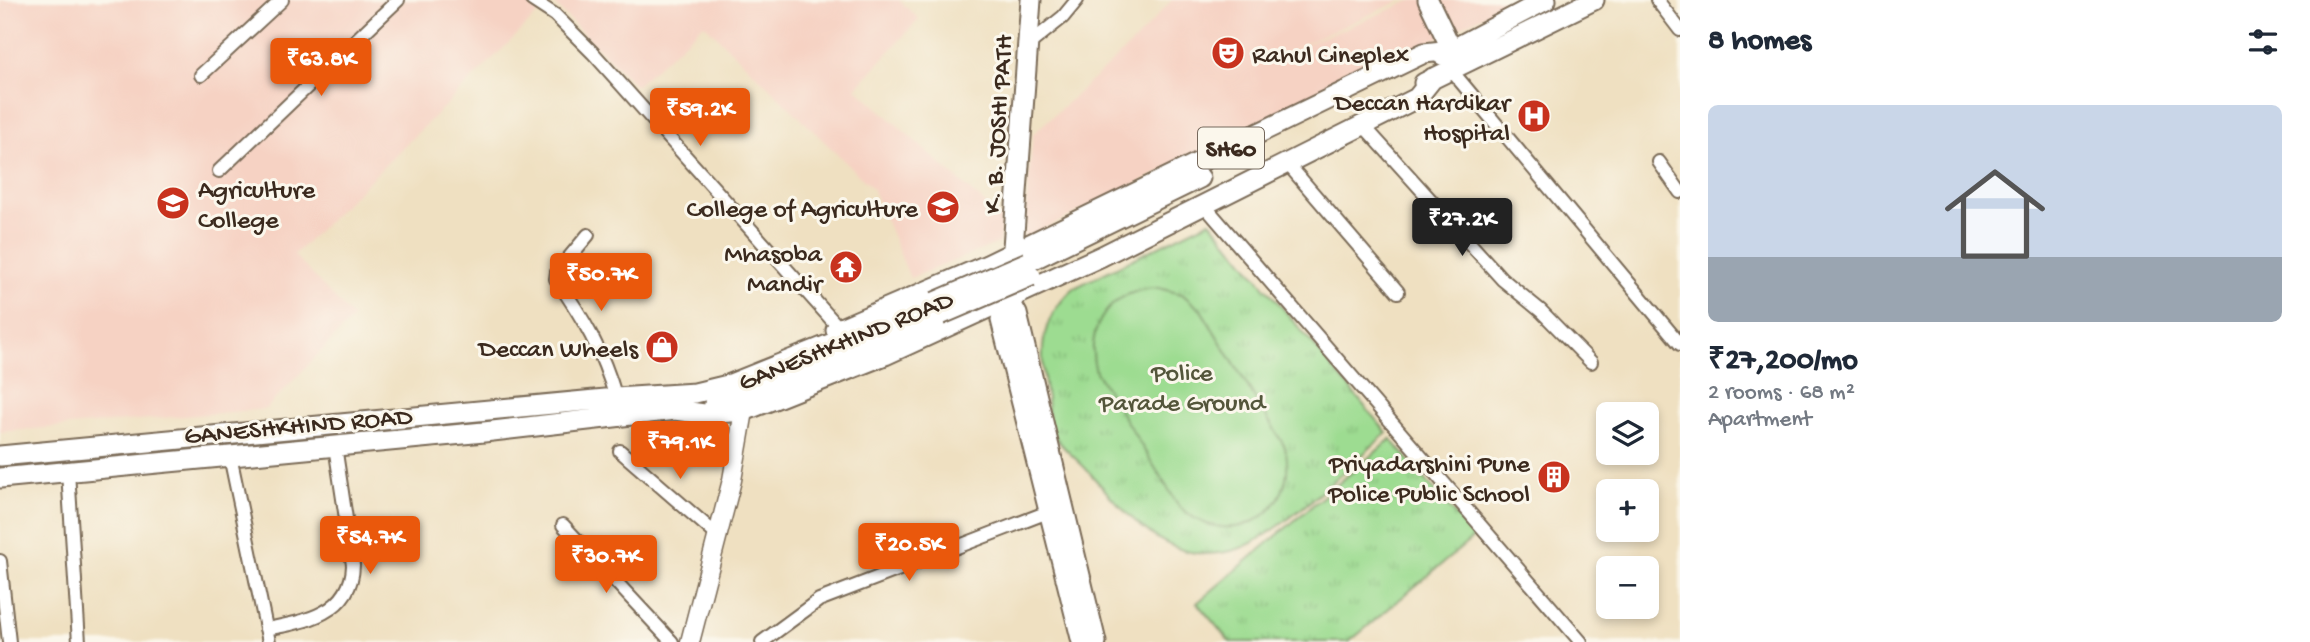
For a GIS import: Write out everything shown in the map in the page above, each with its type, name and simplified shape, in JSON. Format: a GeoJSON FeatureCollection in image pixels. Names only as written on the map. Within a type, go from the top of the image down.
{"type":"FeatureCollection","features":[{"type":"Feature","properties":{"kind":"main road","name":"K. B. JOSHI PATH"},"geometry":{"type":"LineString","coordinates":[[1031,0],[1024,264],[1001,320],[1082,642]]}},
{"type":"Feature","properties":{"kind":"main road"},"geometry":{"type":"LineString","coordinates":[[1428,0],[1452,50]]}},
{"type":"Feature","properties":{"kind":"main road"},"geometry":{"type":"LineString","coordinates":[[672,402],[731,401],[939,308],[1546,0]]}},
{"type":"Feature","properties":{"kind":"main road","name":"GANESHKHIND ROAD"},"geometry":{"type":"LineString","coordinates":[[0,478],[335,446],[672,402],[840,328],[939,308],[1009,300],[1418,98],[1442,74],[1594,0]]}},
{"type":"Feature","properties":{"kind":"main road"},"geometry":{"type":"LineString","coordinates":[[1024,264],[1442,74]]}},
{"type":"Feature","properties":{"kind":"main road","name":"GANESHKHIND ROAD"},"geometry":{"type":"LineString","coordinates":[[0,456],[616,398],[672,402],[704,414],[744,411],[1024,264]]}},
{"type":"Feature","properties":{"kind":"main road"},"geometry":{"type":"LineString","coordinates":[[1009,300],[1017,314],[1096,642]]}},
{"type":"Feature","properties":{"kind":"main road"},"geometry":{"type":"LineString","coordinates":[[690,642],[718,536],[744,411]]}},
{"type":"Feature","properties":{"kind":"street"},"geometry":{"type":"LineString","coordinates":[[201,75],[282,0]]}},
{"type":"Feature","properties":{"kind":"street"},"geometry":{"type":"LineString","coordinates":[[219,171],[398,0]]}},
{"type":"Feature","properties":{"kind":"street"},"geometry":{"type":"LineString","coordinates":[[532,0],[555,15],[593,53],[840,328]]}},
{"type":"Feature","properties":{"kind":"street"},"geometry":{"type":"LineString","coordinates":[[1028,45],[1063,16],[1077,0]]}},
{"type":"Feature","properties":{"kind":"street"},"geometry":{"type":"LineString","coordinates":[[1657,0],[1680,30]]}},
{"type":"Feature","properties":{"kind":"street"},"geometry":{"type":"LineString","coordinates":[[1442,74],[1680,344]]}},
{"type":"Feature","properties":{"kind":"street"},"geometry":{"type":"LineString","coordinates":[[1363,125],[1502,279],[1541,311],[1591,362]]}},
{"type":"Feature","properties":{"kind":"street"},"geometry":{"type":"LineString","coordinates":[[1659,162],[1680,192]]}},
{"type":"Feature","properties":{"kind":"street"},"geometry":{"type":"LineString","coordinates":[[1287,163],[1398,292]]}},
{"type":"Feature","properties":{"kind":"street"},"geometry":{"type":"LineString","coordinates":[[1204,205],[1581,642]]}},
{"type":"Feature","properties":{"kind":"street"},"geometry":{"type":"LineString","coordinates":[[588,234],[556,272],[556,279],[589,326],[607,365],[616,398]]}},
{"type":"Feature","properties":{"kind":"street"},"geometry":{"type":"LineString","coordinates":[[230,456],[267,636],[310,619],[341,602],[353,582],[353,565],[335,446]]}},
{"type":"Feature","properties":{"kind":"street"},"geometry":{"type":"LineString","coordinates":[[620,451],[718,536]]}},
{"type":"Feature","properties":{"kind":"street"},"geometry":{"type":"LineString","coordinates":[[68,472],[79,642]]}},
{"type":"Feature","properties":{"kind":"street"},"geometry":{"type":"LineString","coordinates":[[761,642],[819,600],[1048,512]]}},
{"type":"Feature","properties":{"kind":"street"},"geometry":{"type":"LineString","coordinates":[[563,525],[672,642]]}},
{"type":"Feature","properties":{"kind":"street"},"geometry":{"type":"LineString","coordinates":[[0,561],[9,642]]}},
{"type":"Feature","properties":{"kind":"shaded area","name":"Agriculture College"},"geometry":{"type":"Polygon","coordinates":[[[0,0],[899,0],[919,19],[856,88],[1002,219],[999,243],[910,278],[872,188],[704,24],[636,86],[551,1],[294,255],[353,318],[266,409],[0,432],[0,0]]]}},
{"type":"Feature","properties":{"kind":"shaded area"},"geometry":{"type":"Polygon","coordinates":[[[1172,0],[1402,0],[1279,55],[1413,0],[1515,0],[1023,239],[1033,134],[1134,42],[1172,0]]]}},
{"type":"Feature","properties":{"kind":"green space","name":"Police Parade Ground"},"geometry":{"type":"Polygon","coordinates":[[[1210,221],[1387,433],[1312,500],[1269,533],[1231,551],[1208,554],[1167,544],[1149,533],[1059,441],[1049,420],[1043,353],[1047,326],[1053,313],[1074,288],[1210,221]]]}},
{"type":"Feature","properties":{"kind":"green space"},"geometry":{"type":"Polygon","coordinates":[[[1158,288],[1182,294],[1201,310],[1285,447],[1287,471],[1282,492],[1271,508],[1256,520],[1238,527],[1218,527],[1197,520],[1178,505],[1096,372],[1094,340],[1104,314],[1114,303],[1127,295],[1158,288]]]}},
{"type":"Feature","properties":{"kind":"green space"},"geometry":{"type":"Polygon","coordinates":[[[1391,439],[1474,537],[1349,642],[1230,642],[1197,603],[1391,439]]]}},
{"type":"Feature","properties":{"kind":"place","name":"Rahul Cineplex"},"geometry":{"type":"Point","coordinates":[1228,53]}},
{"type":"Feature","properties":{"kind":"place","name":"Deccan Hardikar Hospital"},"geometry":{"type":"Point","coordinates":[1534,116]}},
{"type":"Feature","properties":{"kind":"place","name":"Agriculture College"},"geometry":{"type":"Point","coordinates":[173,203]}},
{"type":"Feature","properties":{"kind":"place","name":"College of Agriculture"},"geometry":{"type":"Point","coordinates":[943,207]}},
{"type":"Feature","properties":{"kind":"place","name":"Mhasoba Mandir"},"geometry":{"type":"Point","coordinates":[846,267]}},
{"type":"Feature","properties":{"kind":"place","name":"Deccan Wheels"},"geometry":{"type":"Point","coordinates":[662,347]}},
{"type":"Feature","properties":{"kind":"place","name":"Priyadarshini Pune Police Public School"},"geometry":{"type":"Point","coordinates":[1554,477]}}]}
